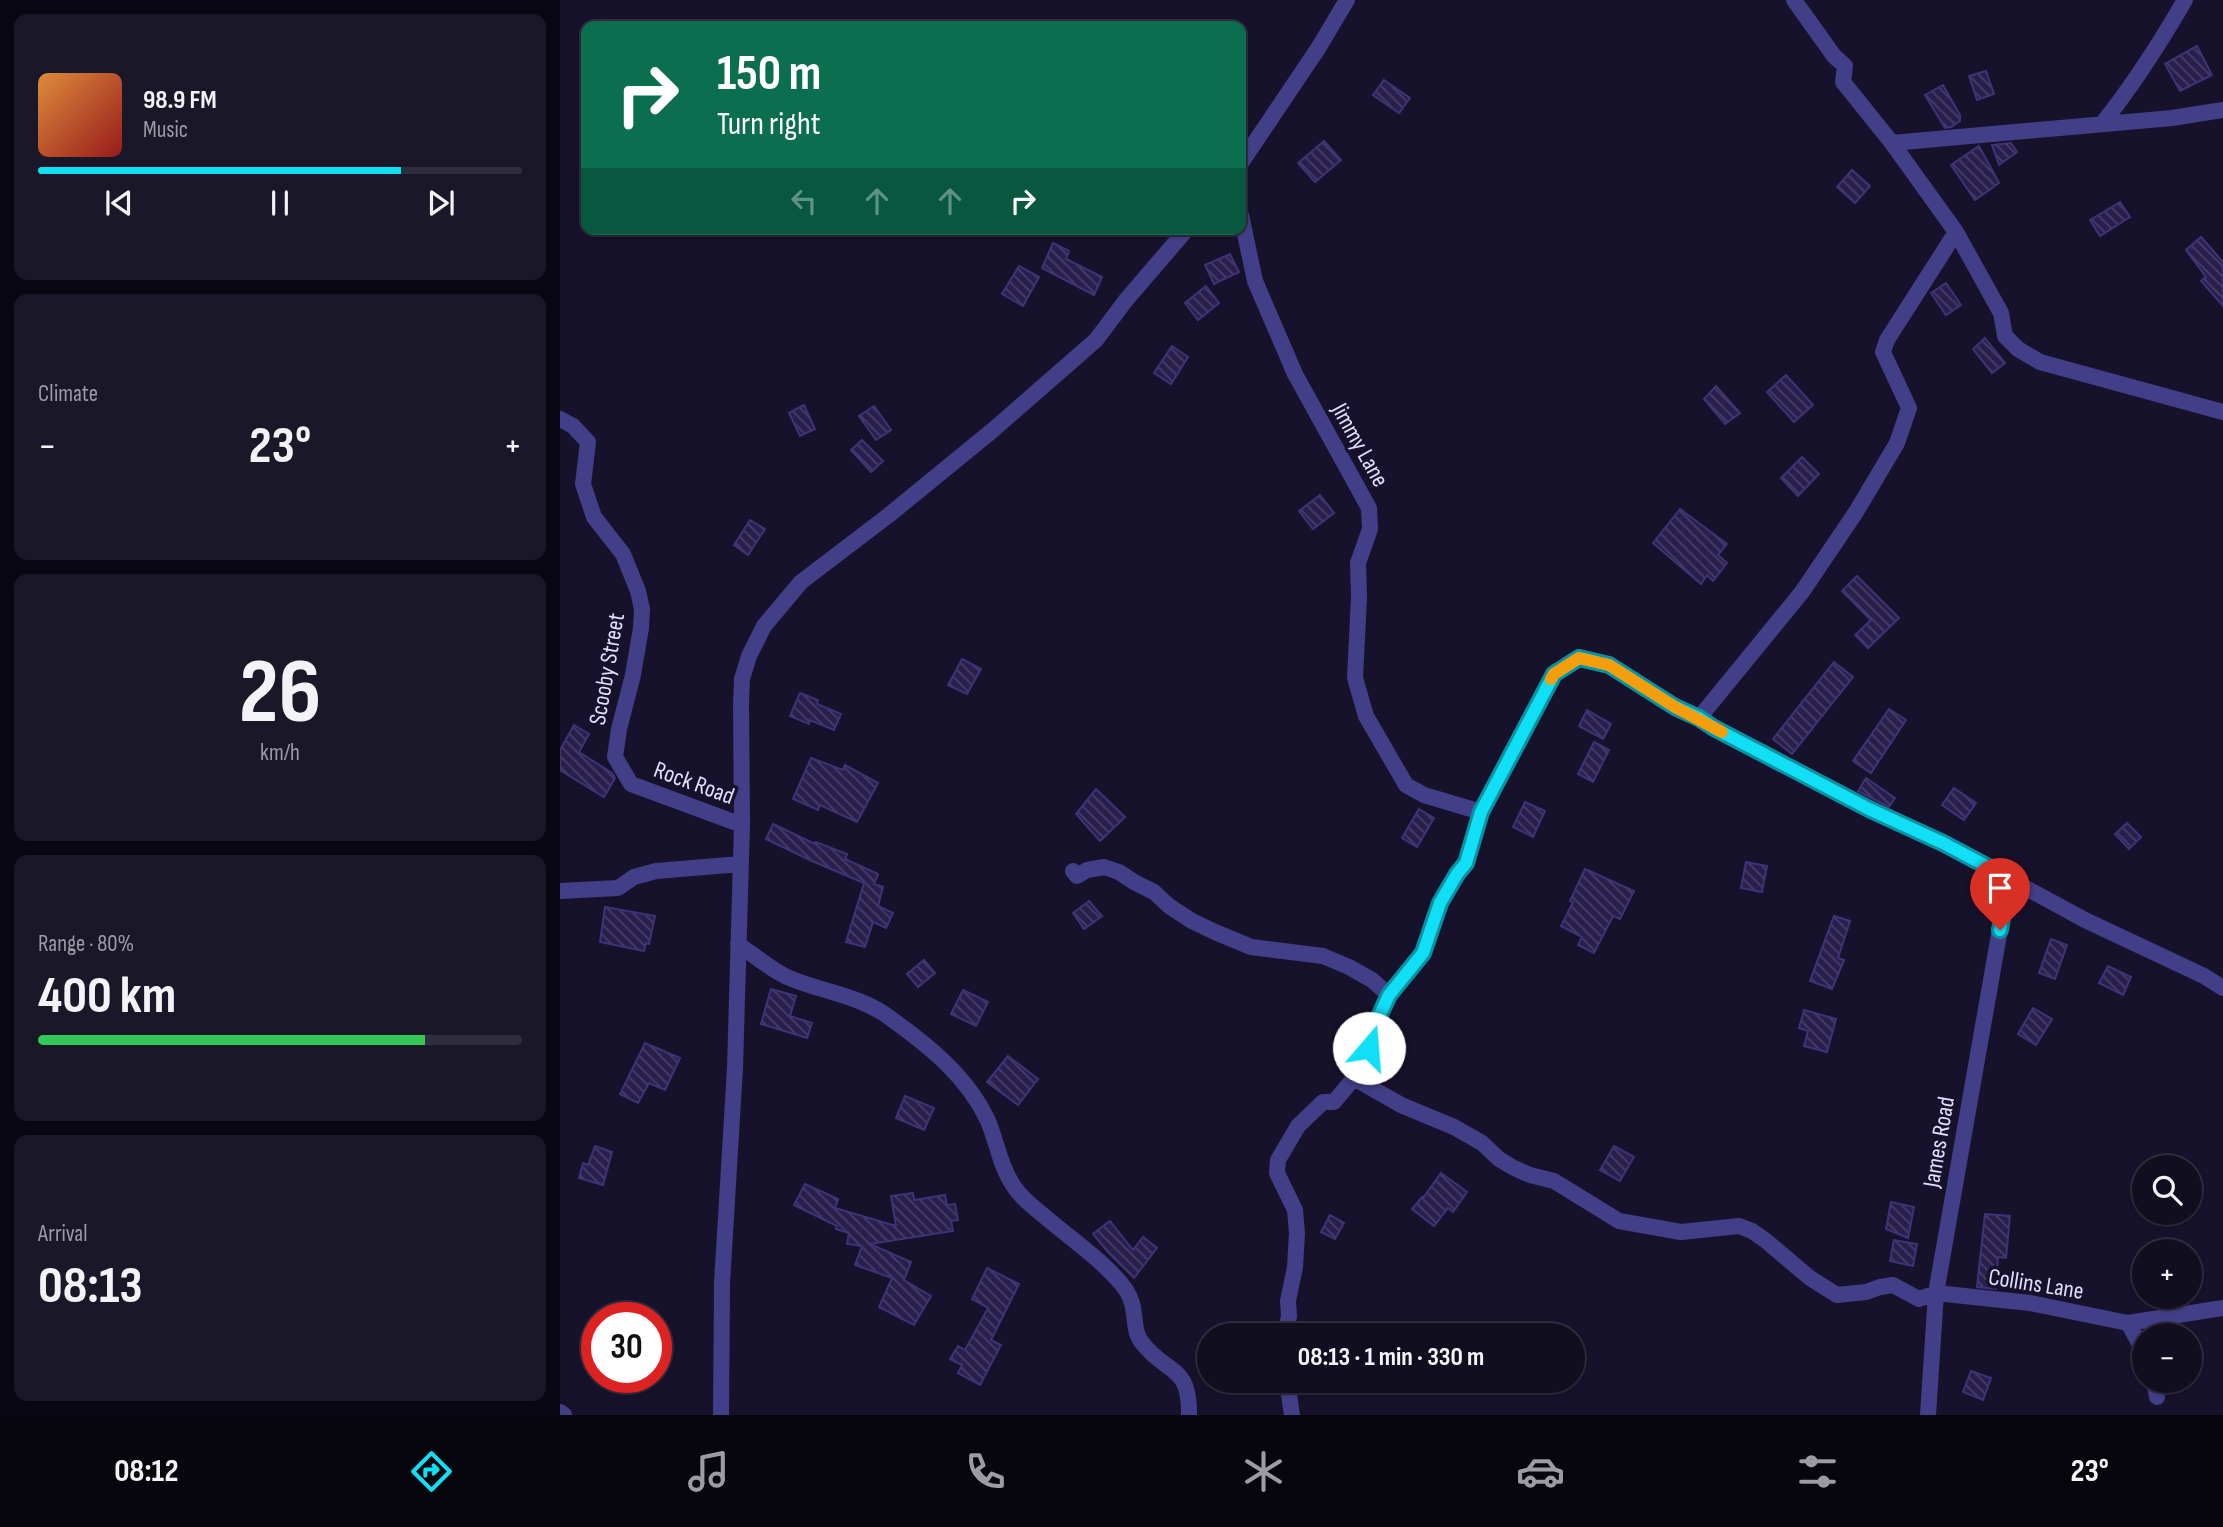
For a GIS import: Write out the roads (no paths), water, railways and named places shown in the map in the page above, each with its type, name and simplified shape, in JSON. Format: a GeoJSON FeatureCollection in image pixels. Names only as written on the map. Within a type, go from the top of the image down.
{"type":"FeatureCollection","features":[{"type":"Feature","properties":{"kind":"street"},"geometry":{"type":"LineString","coordinates":[[1246,156],[1319,47],[1347,0]]}},
{"type":"Feature","properties":{"kind":"street"},"geometry":{"type":"LineString","coordinates":[[1794,0],[1834,56],[1845,66],[1843,82],[1892,143],[1955,232],[2001,313],[2005,336],[2018,349],[2040,362],[2223,412]]}},
{"type":"Feature","properties":{"kind":"street"},"geometry":{"type":"LineString","coordinates":[[2102,124],[2165,35],[2185,0]]}},
{"type":"Feature","properties":{"kind":"street"},"geometry":{"type":"LineString","coordinates":[[1892,143],[2172,118],[2223,110]]}},
{"type":"Feature","properties":{"kind":"street"},"geometry":{"type":"LineString","coordinates":[[1699,718],[1802,592],[1856,512],[1897,443],[1909,408],[1883,352],[1887,340],[1955,232]]}},
{"type":"Feature","properties":{"kind":"street"},"geometry":{"type":"LineString","coordinates":[[721,1415],[722,1283],[735,1068],[741,864],[742,679],[749,656],[764,626],[801,582],[993,430],[1096,340],[1182,235]]}},
{"type":"Feature","properties":{"kind":"street","name":"Jimmy Lane"},"geometry":{"type":"LineString","coordinates":[[1245,235],[1255,281],[1295,374],[1369,508],[1370,529],[1358,564],[1355,678],[1366,716],[1406,785],[1424,795],[1481,812]]}},
{"type":"Feature","properties":{"kind":"street","name":"Scooby Street"},"geometry":{"type":"LineString","coordinates":[[560,419],[573,426],[588,442],[583,484],[590,506],[594,517],[623,554],[642,609],[633,675],[615,757],[631,784]]}},
{"type":"Feature","properties":{"kind":"street"},"geometry":{"type":"LineString","coordinates":[[1288,1323],[1297,1233],[1295,1210],[1277,1173],[1278,1160],[1304,1118],[1323,1102],[1334,1102],[1354,1078],[1369,1048],[1376,1023],[1389,995],[1423,953],[1440,903],[1466,863],[1481,812],[1554,674],[1579,658],[1609,665],[1714,728],[1869,809],[1943,843],[2085,920],[2204,976],[2223,988]]}},
{"type":"Feature","properties":{"kind":"street","name":"Rock Road"},"geometry":{"type":"LineString","coordinates":[[631,784],[742,825]]}},
{"type":"Feature","properties":{"kind":"street"},"geometry":{"type":"LineString","coordinates":[[560,891],[618,888],[634,877],[656,871],[741,864]]}},
{"type":"Feature","properties":{"kind":"street"},"geometry":{"type":"LineString","coordinates":[[1073,871],[1077,876],[1087,870],[1104,866],[1154,892],[1169,906],[1215,932],[1251,947],[1323,956],[1372,980],[1389,995]]}},
{"type":"Feature","properties":{"kind":"street","name":"James Road"},"geometry":{"type":"LineString","coordinates":[[1928,1415],[1936,1293],[2009,878]]}},
{"type":"Feature","properties":{"kind":"street"},"geometry":{"type":"LineString","coordinates":[[738,944],[785,976],[870,1005],[890,1017],[961,1078],[981,1106],[1013,1186],[1026,1202],[1110,1272],[1126,1290],[1135,1311],[1136,1335],[1146,1347],[1180,1374],[1186,1384],[1189,1415]]}},
{"type":"Feature","properties":{"kind":"street","name":"Collins Lane"},"geometry":{"type":"LineString","coordinates":[[1354,1078],[1401,1105],[1454,1127],[1482,1143],[1499,1159],[1514,1168],[1554,1181],[1619,1221],[1681,1232],[1739,1226],[1752,1231],[1802,1272],[1837,1295],[1866,1292],[1893,1285],[1919,1299],[1936,1293],[2030,1303],[2127,1323],[2223,1308]]}},
{"type":"Feature","properties":{"kind":"street"},"geometry":{"type":"LineString","coordinates":[[2127,1323],[2132,1332]]}},
{"type":"Feature","properties":{"kind":"street"},"geometry":{"type":"LineString","coordinates":[[1289,1393],[1292,1415]]}},
{"type":"Feature","properties":{"kind":"street"},"geometry":{"type":"LineString","coordinates":[[2156,1393],[2157,1397]]}}]}
